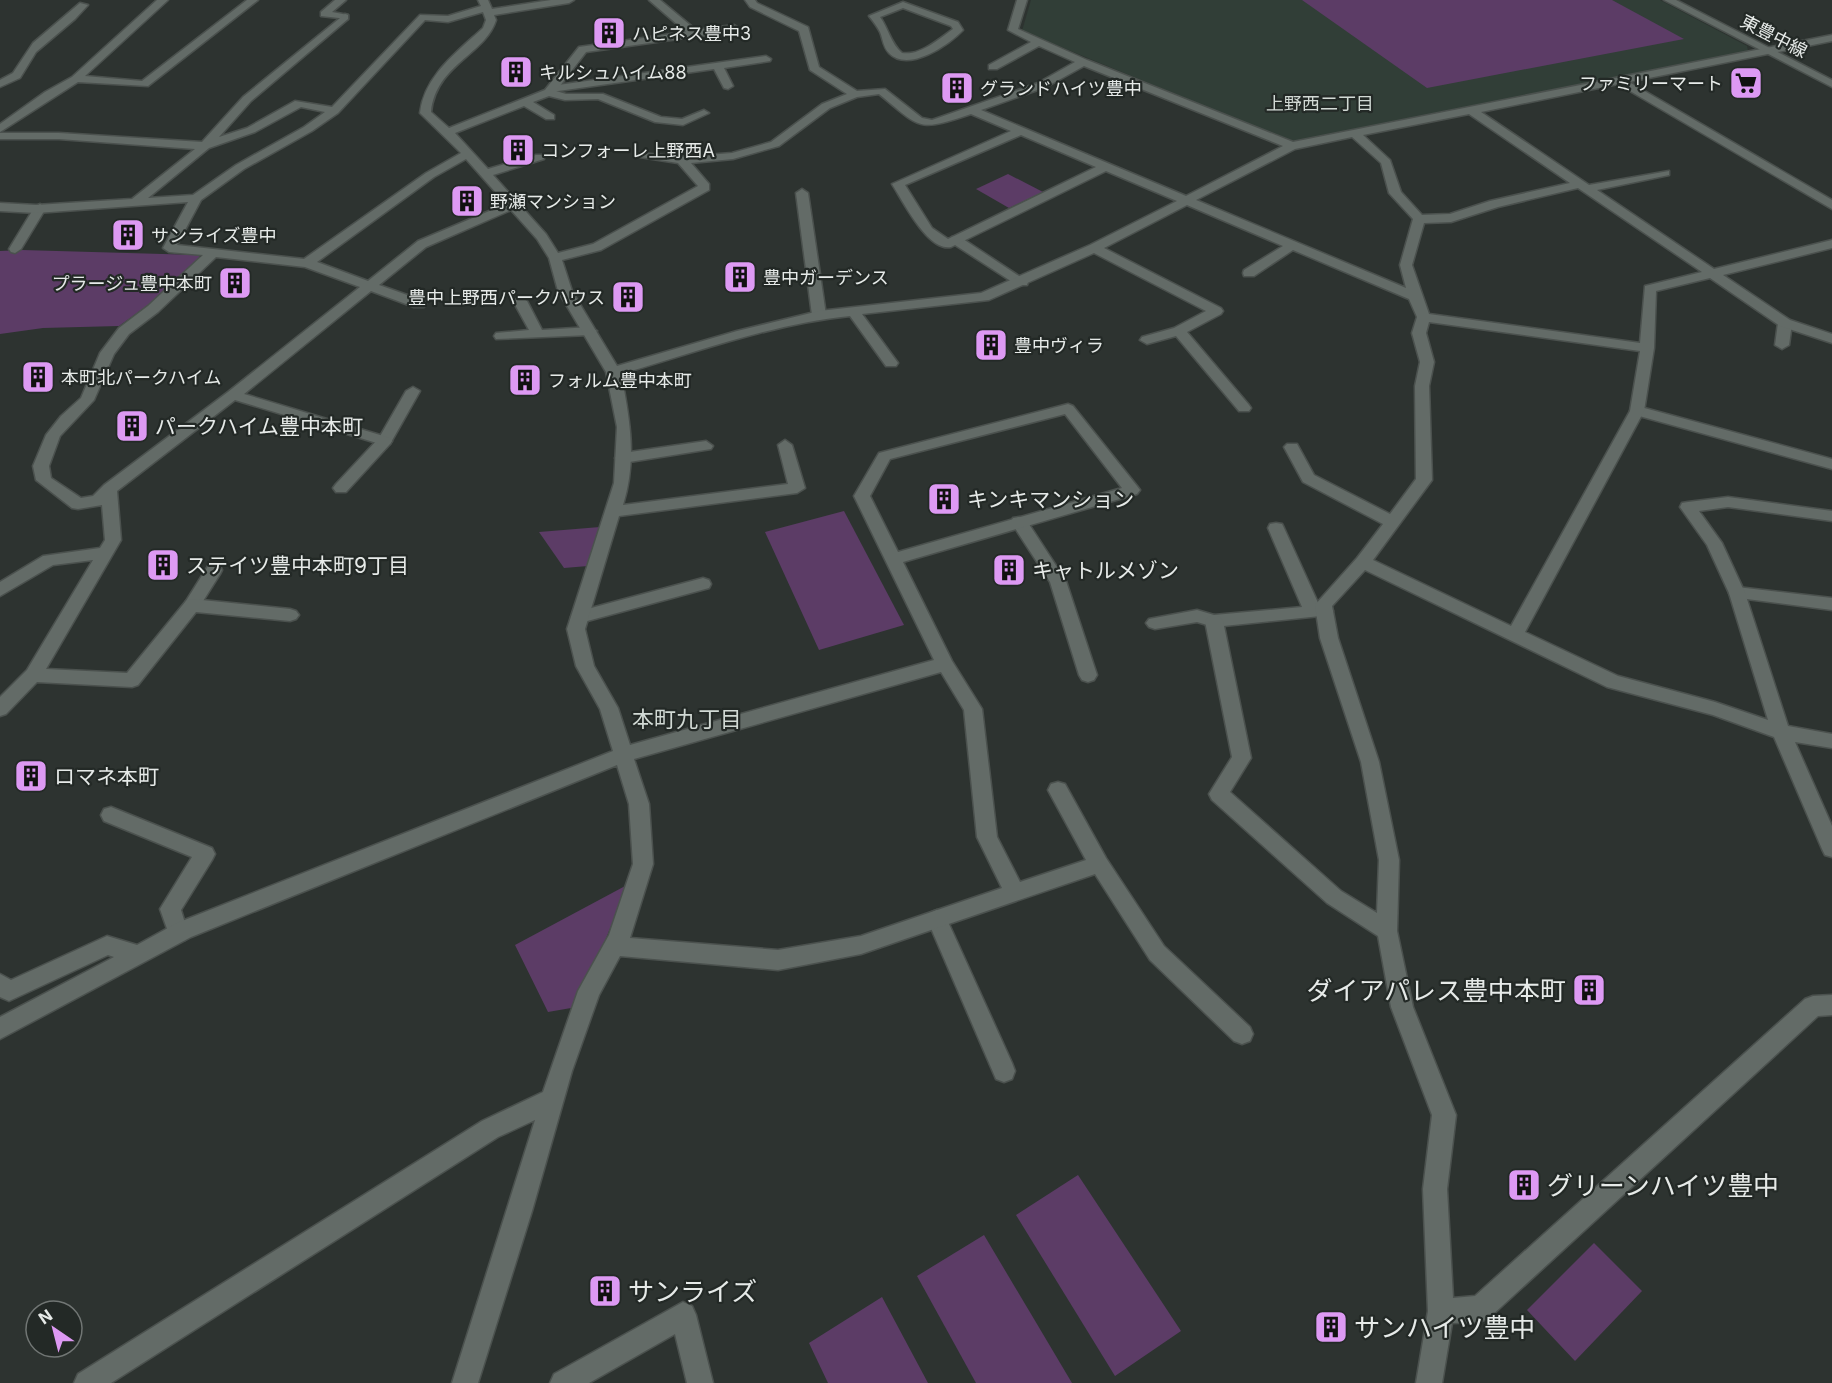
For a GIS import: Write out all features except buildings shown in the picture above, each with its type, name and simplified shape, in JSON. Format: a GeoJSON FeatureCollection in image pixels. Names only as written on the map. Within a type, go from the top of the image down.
{"type":"FeatureCollection","features":[{"type":"Feature","properties":{"kind":"street"},"geometry":{"type":"LineString","coordinates":[[0,129],[39,101],[76,79],[163,0]]}},
{"type":"Feature","properties":{"kind":"street"},"geometry":{"type":"LineString","coordinates":[[76,79],[144,84],[253,0]]}},
{"type":"Feature","properties":{"kind":"street"},"geometry":{"type":"LineString","coordinates":[[135,202],[205,146],[247,99],[345,17],[324,14],[341,0]]}},
{"type":"Feature","properties":{"kind":"street"},"geometry":{"type":"LineString","coordinates":[[419,304],[369,288],[307,263],[169,248],[196,198],[240,166],[308,129],[334,111],[423,17],[448,19],[485,7],[570,0]]}},
{"type":"Feature","properties":{"kind":"street"},"geometry":{"type":"LineString","coordinates":[[654,0],[693,33]]}},
{"type":"Feature","properties":{"kind":"street"},"geometry":{"type":"LineString","coordinates":[[750,0],[753,5],[804,29],[814,69],[855,94]]}},
{"type":"Feature","properties":{"kind":"street"},"geometry":{"type":"LineString","coordinates":[[1022,0],[1013,30],[1083,62],[1292,146]]}},
{"type":"Feature","properties":{"kind":"street","name":"東豊中線"},"geometry":{"type":"LineString","coordinates":[[1669,0],[1832,84]]}},
{"type":"Feature","properties":{"kind":"street"},"geometry":{"type":"LineString","coordinates":[[902,2],[955,24],[958,30],[922,53],[911,57],[898,56],[891,49],[885,32],[874,16],[902,2]]}},
{"type":"Feature","properties":{"kind":"street"},"geometry":{"type":"LineString","coordinates":[[0,84],[20,74],[35,47],[69,22],[83,5]]}},
{"type":"Feature","properties":{"kind":"street"},"geometry":{"type":"LineString","coordinates":[[465,1383],[520,1211],[552,1100],[589,991],[615,946],[643,864],[639,804],[609,708],[585,666],[576,629],[622,483],[624,427],[613,372],[565,291],[555,258],[542,237],[448,132],[424,112],[427,96],[449,65],[488,29],[491,20],[485,7]]}},
{"type":"Feature","properties":{"kind":"street"},"geometry":{"type":"LineString","coordinates":[[550,90],[583,49],[734,28]]}},
{"type":"Feature","properties":{"kind":"street"},"geometry":{"type":"LineString","coordinates":[[613,372],[742,334],[819,315],[984,297],[1094,248],[1292,146],[1832,38]]}},
{"type":"Feature","properties":{"kind":"street"},"geometry":{"type":"LineString","coordinates":[[993,67],[1039,42]]}},
{"type":"Feature","properties":{"kind":"street"},"geometry":{"type":"LineString","coordinates":[[448,132],[550,90],[766,59]]}},
{"type":"Feature","properties":{"kind":"street"},"geometry":{"type":"LineString","coordinates":[[644,155],[682,160],[733,156],[775,144],[826,106],[855,94],[881,91],[919,121],[933,123],[974,111],[1042,85],[1083,62]]}},
{"type":"Feature","properties":{"kind":"street"},"geometry":{"type":"LineString","coordinates":[[717,65],[728,86]]}},
{"type":"Feature","properties":{"kind":"street"},"geometry":{"type":"LineString","coordinates":[[1620,81],[1832,206]]}},
{"type":"Feature","properties":{"kind":"street"},"geometry":{"type":"LineString","coordinates":[[550,90],[565,96],[598,96],[659,120],[683,122],[704,113]]}},
{"type":"Feature","properties":{"kind":"street"},"geometry":{"type":"LineString","coordinates":[[523,101],[550,117]]}},
{"type":"Feature","properties":{"kind":"street"},"geometry":{"type":"LineString","coordinates":[[0,136],[59,136],[205,146],[251,130],[299,103],[334,111]]}},
{"type":"Feature","properties":{"kind":"street"},"geometry":{"type":"LineString","coordinates":[[1471,110],[1785,323],[1832,339]]}},
{"type":"Feature","properties":{"kind":"street"},"geometry":{"type":"LineString","coordinates":[[974,111],[1415,297]]}},
{"type":"Feature","properties":{"kind":"street"},"geometry":{"type":"LineString","coordinates":[[1020,130],[898,184],[927,230],[947,244],[1107,166]]}},
{"type":"Feature","properties":{"kind":"street"},"geometry":{"type":"LineString","coordinates":[[1355,134],[1386,162],[1395,193],[1419,219],[1451,218],[1494,204],[1665,173]]}},
{"type":"Feature","properties":{"kind":"street"},"geometry":{"type":"LineString","coordinates":[[307,263],[430,175],[467,154]]}},
{"type":"Feature","properties":{"kind":"street"},"geometry":{"type":"LineString","coordinates":[[484,174],[540,157]]}},
{"type":"Feature","properties":{"kind":"street"},"geometry":{"type":"LineString","coordinates":[[555,258],[597,247],[705,187],[682,160]]}},
{"type":"Feature","properties":{"kind":"street"},"geometry":{"type":"LineString","coordinates":[[802,193],[819,315]]}},
{"type":"Feature","properties":{"kind":"street"},"geometry":{"type":"LineString","coordinates":[[0,207],[40,208],[196,198]]}},
{"type":"Feature","properties":{"kind":"street"},"geometry":{"type":"LineString","coordinates":[[214,252],[153,309],[124,331],[107,353],[87,400],[66,419],[53,435],[41,466],[44,480],[78,504],[98,501],[109,489],[369,288],[422,244],[513,205]]}},
{"type":"Feature","properties":{"kind":"street"},"geometry":{"type":"LineString","coordinates":[[15,249],[40,208]]}},
{"type":"Feature","properties":{"kind":"street"},"geometry":{"type":"LineString","coordinates":[[1319,612],[1363,562],[1424,480],[1422,386],[1427,362],[1419,333],[1424,317],[1415,297],[1406,265],[1419,219]]}},
{"type":"Feature","properties":{"kind":"street"},"geometry":{"type":"LineString","coordinates":[[956,240],[1022,282]]}},
{"type":"Feature","properties":{"kind":"street"},"geometry":{"type":"LineString","coordinates":[[1515,634],[1637,411],[1647,348],[1650,289],[1832,244]]}},
{"type":"Feature","properties":{"kind":"street"},"geometry":{"type":"LineString","coordinates":[[1249,273],[1293,245]]}},
{"type":"Feature","properties":{"kind":"street"},"geometry":{"type":"LineString","coordinates":[[1094,248],[1216,311],[1179,331],[1147,340]]}},
{"type":"Feature","properties":{"kind":"street"},"geometry":{"type":"LineString","coordinates":[[520,301],[538,334]]}},
{"type":"Feature","properties":{"kind":"street"},"geometry":{"type":"LineString","coordinates":[[854,312],[891,363]]}},
{"type":"Feature","properties":{"kind":"street"},"geometry":{"type":"LineString","coordinates":[[1424,317],[1647,348]]}},
{"type":"Feature","properties":{"kind":"street"},"geometry":{"type":"LineString","coordinates":[[1782,345],[1785,323]]}},
{"type":"Feature","properties":{"kind":"street"},"geometry":{"type":"LineString","coordinates":[[501,336],[590,331]]}},
{"type":"Feature","properties":{"kind":"street"},"geometry":{"type":"LineString","coordinates":[[1179,331],[1244,408]]}},
{"type":"Feature","properties":{"kind":"street"},"geometry":{"type":"LineString","coordinates":[[341,488],[386,441],[413,391]]}},
{"type":"Feature","properties":{"kind":"street"},"geometry":{"type":"LineString","coordinates":[[233,394],[386,441]]}},
{"type":"Feature","properties":{"kind":"street"},"geometry":{"type":"LineString","coordinates":[[893,559],[1132,490],[1068,409],[884,456],[862,496],[893,559],[945,664],[972,710],[987,837],[1015,893]]}},
{"type":"Feature","properties":{"kind":"street"},"geometry":{"type":"LineString","coordinates":[[1637,411],[1832,464]]}},
{"type":"Feature","properties":{"kind":"street"},"geometry":{"type":"LineString","coordinates":[[613,512],[797,488],[785,445]]}},
{"type":"Feature","properties":{"kind":"street"},"geometry":{"type":"LineString","coordinates":[[623,458],[706,446]]}},
{"type":"Feature","properties":{"kind":"street"},"geometry":{"type":"LineString","coordinates":[[1292,447],[1308,478],[1392,522]]}},
{"type":"Feature","properties":{"kind":"street"},"geometry":{"type":"LineString","coordinates":[[0,710],[33,675],[113,540],[109,489]]}},
{"type":"Feature","properties":{"kind":"street"},"geometry":{"type":"LineString","coordinates":[[1832,516],[1728,502],[1688,507],[1714,543],[1737,593],[1781,732],[1832,849]]}},
{"type":"Feature","properties":{"kind":"street"},"geometry":{"type":"LineString","coordinates":[[1019,522],[1058,581],[1088,675]]}},
{"type":"Feature","properties":{"kind":"street"},"geometry":{"type":"LineString","coordinates":[[1276,528],[1319,612],[1370,762],[1389,860],[1387,931],[1402,1007],[1444,1114],[1435,1189],[1442,1311],[1429,1383]]}},
{"type":"Feature","properties":{"kind":"street"},"geometry":{"type":"LineString","coordinates":[[0,590],[49,560],[105,553]]}},
{"type":"Feature","properties":{"kind":"street"},"geometry":{"type":"LineString","coordinates":[[1363,562],[1613,682],[1714,709],[1781,732],[1832,741]]}},
{"type":"Feature","properties":{"kind":"street"},"geometry":{"type":"LineString","coordinates":[[33,675],[132,680],[192,605],[214,570]]}},
{"type":"Feature","properties":{"kind":"street"},"geometry":{"type":"LineString","coordinates":[[580,617],[703,584]]}},
{"type":"Feature","properties":{"kind":"street"},"geometry":{"type":"LineString","coordinates":[[1737,593],[1832,604]]}},
{"type":"Feature","properties":{"kind":"street"},"geometry":{"type":"LineString","coordinates":[[192,605],[290,615]]}},
{"type":"Feature","properties":{"kind":"street"},"geometry":{"type":"LineString","coordinates":[[1155,623],[1197,616],[1214,621],[1319,612]]}},
{"type":"Feature","properties":{"kind":"street"},"geometry":{"type":"LineString","coordinates":[[1214,621],[1242,758],[1220,794],[1334,897],[1387,931]]}},
{"type":"Feature","properties":{"kind":"street"},"geometry":{"type":"LineString","coordinates":[[0,1029],[178,933],[622,755],[945,664]]}},
{"type":"Feature","properties":{"kind":"street"},"geometry":{"type":"LineString","coordinates":[[1058,790],[1099,864],[1157,953],[1242,1034]]}},
{"type":"Feature","properties":{"kind":"street"},"geometry":{"type":"LineString","coordinates":[[111,815],[205,854],[170,909],[178,933]]}},
{"type":"Feature","properties":{"kind":"street"},"geometry":{"type":"LineString","coordinates":[[615,946],[778,960],[861,945],[1099,864]]}},
{"type":"Feature","properties":{"kind":"street"},"geometry":{"type":"LineString","coordinates":[[937,919],[1004,1071]]}},
{"type":"Feature","properties":{"kind":"street"},"geometry":{"type":"LineString","coordinates":[[0,984],[9,991],[107,945],[136,954]]}},
{"type":"Feature","properties":{"kind":"street"},"geometry":{"type":"LineString","coordinates":[[1442,1311],[1480,1309],[1813,1006],[1832,1005]]}},
{"type":"Feature","properties":{"kind":"street"},"geometry":{"type":"LineString","coordinates":[[87,1383],[490,1129],[552,1100]]}},
{"type":"Feature","properties":{"kind":"street"},"geometry":{"type":"LineString","coordinates":[[563,1383],[683,1315],[700,1383]]}},
{"type":"Feature","properties":{"kind":"shaded area"},"geometry":{"type":"Polygon","coordinates":[[[1031,0],[1660,0],[1747,46],[1748,51],[1292,142],[1022,31],[1031,0]]]}},
{"type":"Feature","properties":{"kind":"shaded area"},"geometry":{"type":"Polygon","coordinates":[[[1302,0],[1612,0],[1684,39],[1427,88],[1302,0]]]}},
{"type":"Feature","properties":{"kind":"shaded area"},"geometry":{"type":"Polygon","coordinates":[[[1008,174],[1043,192],[1009,208],[976,189],[1008,174]]]}},
{"type":"Feature","properties":{"kind":"shaded area"},"geometry":{"type":"Polygon","coordinates":[[[0,251],[198,255],[201,258],[155,300],[119,326],[43,328],[0,334],[0,251]]]}},
{"type":"Feature","properties":{"kind":"shaded area"},"geometry":{"type":"Polygon","coordinates":[[[844,511],[904,625],[819,650],[765,532],[844,511]]]}},
{"type":"Feature","properties":{"kind":"shaded area"},"geometry":{"type":"Polygon","coordinates":[[[600,527],[588,566],[564,568],[539,532],[600,527]]]}},
{"type":"Feature","properties":{"kind":"shaded area"},"geometry":{"type":"Polygon","coordinates":[[[627,885],[602,948],[580,994],[571,1008],[548,1012],[515,945],[627,885]]]}},
{"type":"Feature","properties":{"kind":"shaded area"},"geometry":{"type":"Polygon","coordinates":[[[1078,1175],[1181,1331],[1115,1376],[1016,1215],[1078,1175]]]}},
{"type":"Feature","properties":{"kind":"shaded area"},"geometry":{"type":"Polygon","coordinates":[[[984,1235],[1072,1383],[976,1383],[917,1276],[984,1235]]]}},
{"type":"Feature","properties":{"kind":"shaded area"},"geometry":{"type":"Polygon","coordinates":[[[1594,1243],[1642,1291],[1575,1361],[1527,1310],[1594,1243]]]}},
{"type":"Feature","properties":{"kind":"shaded area"},"geometry":{"type":"Polygon","coordinates":[[[882,1297],[928,1383],[828,1383],[809,1343],[882,1297]]]}},
{"type":"Feature","properties":{"kind":"place","name":"ハピネス豊中3"},"geometry":{"type":"Point","coordinates":[609,33]}},
{"type":"Feature","properties":{"kind":"place","name":"キルシュハイム88"},"geometry":{"type":"Point","coordinates":[516,72]}},
{"type":"Feature","properties":{"kind":"place","name":"ファミリーマート"},"geometry":{"type":"Point","coordinates":[1746,83]}},
{"type":"Feature","properties":{"kind":"place","name":"グランドハイツ豊中"},"geometry":{"type":"Point","coordinates":[957,88]}},
{"type":"Feature","properties":{"kind":"place","name":"コンフォーレ上野西A"},"geometry":{"type":"Point","coordinates":[518,150]}},
{"type":"Feature","properties":{"kind":"place","name":"野瀬マンション"},"geometry":{"type":"Point","coordinates":[467,201]}},
{"type":"Feature","properties":{"kind":"place","name":"サンライズ豊中"},"geometry":{"type":"Point","coordinates":[128,235]}},
{"type":"Feature","properties":{"kind":"place","name":"豊中ガーデンス"},"geometry":{"type":"Point","coordinates":[740,277]}},
{"type":"Feature","properties":{"kind":"place","name":"プラージュ豊中本町"},"geometry":{"type":"Point","coordinates":[235,283]}},
{"type":"Feature","properties":{"kind":"place","name":"豊中上野西パークハウス"},"geometry":{"type":"Point","coordinates":[628,297]}},
{"type":"Feature","properties":{"kind":"place","name":"豊中ヴィラ"},"geometry":{"type":"Point","coordinates":[991,345]}},
{"type":"Feature","properties":{"kind":"place","name":"本町北パークハイム"},"geometry":{"type":"Point","coordinates":[38,377]}},
{"type":"Feature","properties":{"kind":"place","name":"フォルム豊中本町"},"geometry":{"type":"Point","coordinates":[525,380]}},
{"type":"Feature","properties":{"kind":"place","name":"パークハイム豊中本町"},"geometry":{"type":"Point","coordinates":[132,426]}},
{"type":"Feature","properties":{"kind":"place","name":"キンキマンション"},"geometry":{"type":"Point","coordinates":[944,499]}},
{"type":"Feature","properties":{"kind":"place","name":"ステイツ豊中本町9丁目"},"geometry":{"type":"Point","coordinates":[163,565]}},
{"type":"Feature","properties":{"kind":"place","name":"キャトルメゾン"},"geometry":{"type":"Point","coordinates":[1009,570]}},
{"type":"Feature","properties":{"kind":"place","name":"ロマネ本町"},"geometry":{"type":"Point","coordinates":[31,776]}},
{"type":"Feature","properties":{"kind":"place","name":"ダイアパレス豊中本町"},"geometry":{"type":"Point","coordinates":[1589,990]}},
{"type":"Feature","properties":{"kind":"place","name":"グリーンハイツ豊中"},"geometry":{"type":"Point","coordinates":[1524,1185]}},
{"type":"Feature","properties":{"kind":"place","name":"サンライズ"},"geometry":{"type":"Point","coordinates":[605,1291]}},
{"type":"Feature","properties":{"kind":"place","name":"サンハイツ豊中"},"geometry":{"type":"Point","coordinates":[1331,1327]}},
{"type":"Feature","properties":{"kind":"district","name":"上野西二丁目"},"geometry":{"type":"Point","coordinates":[1320,103]}},
{"type":"Feature","properties":{"kind":"district","name":"本町九丁目"},"geometry":{"type":"Point","coordinates":[687,719]}}]}
